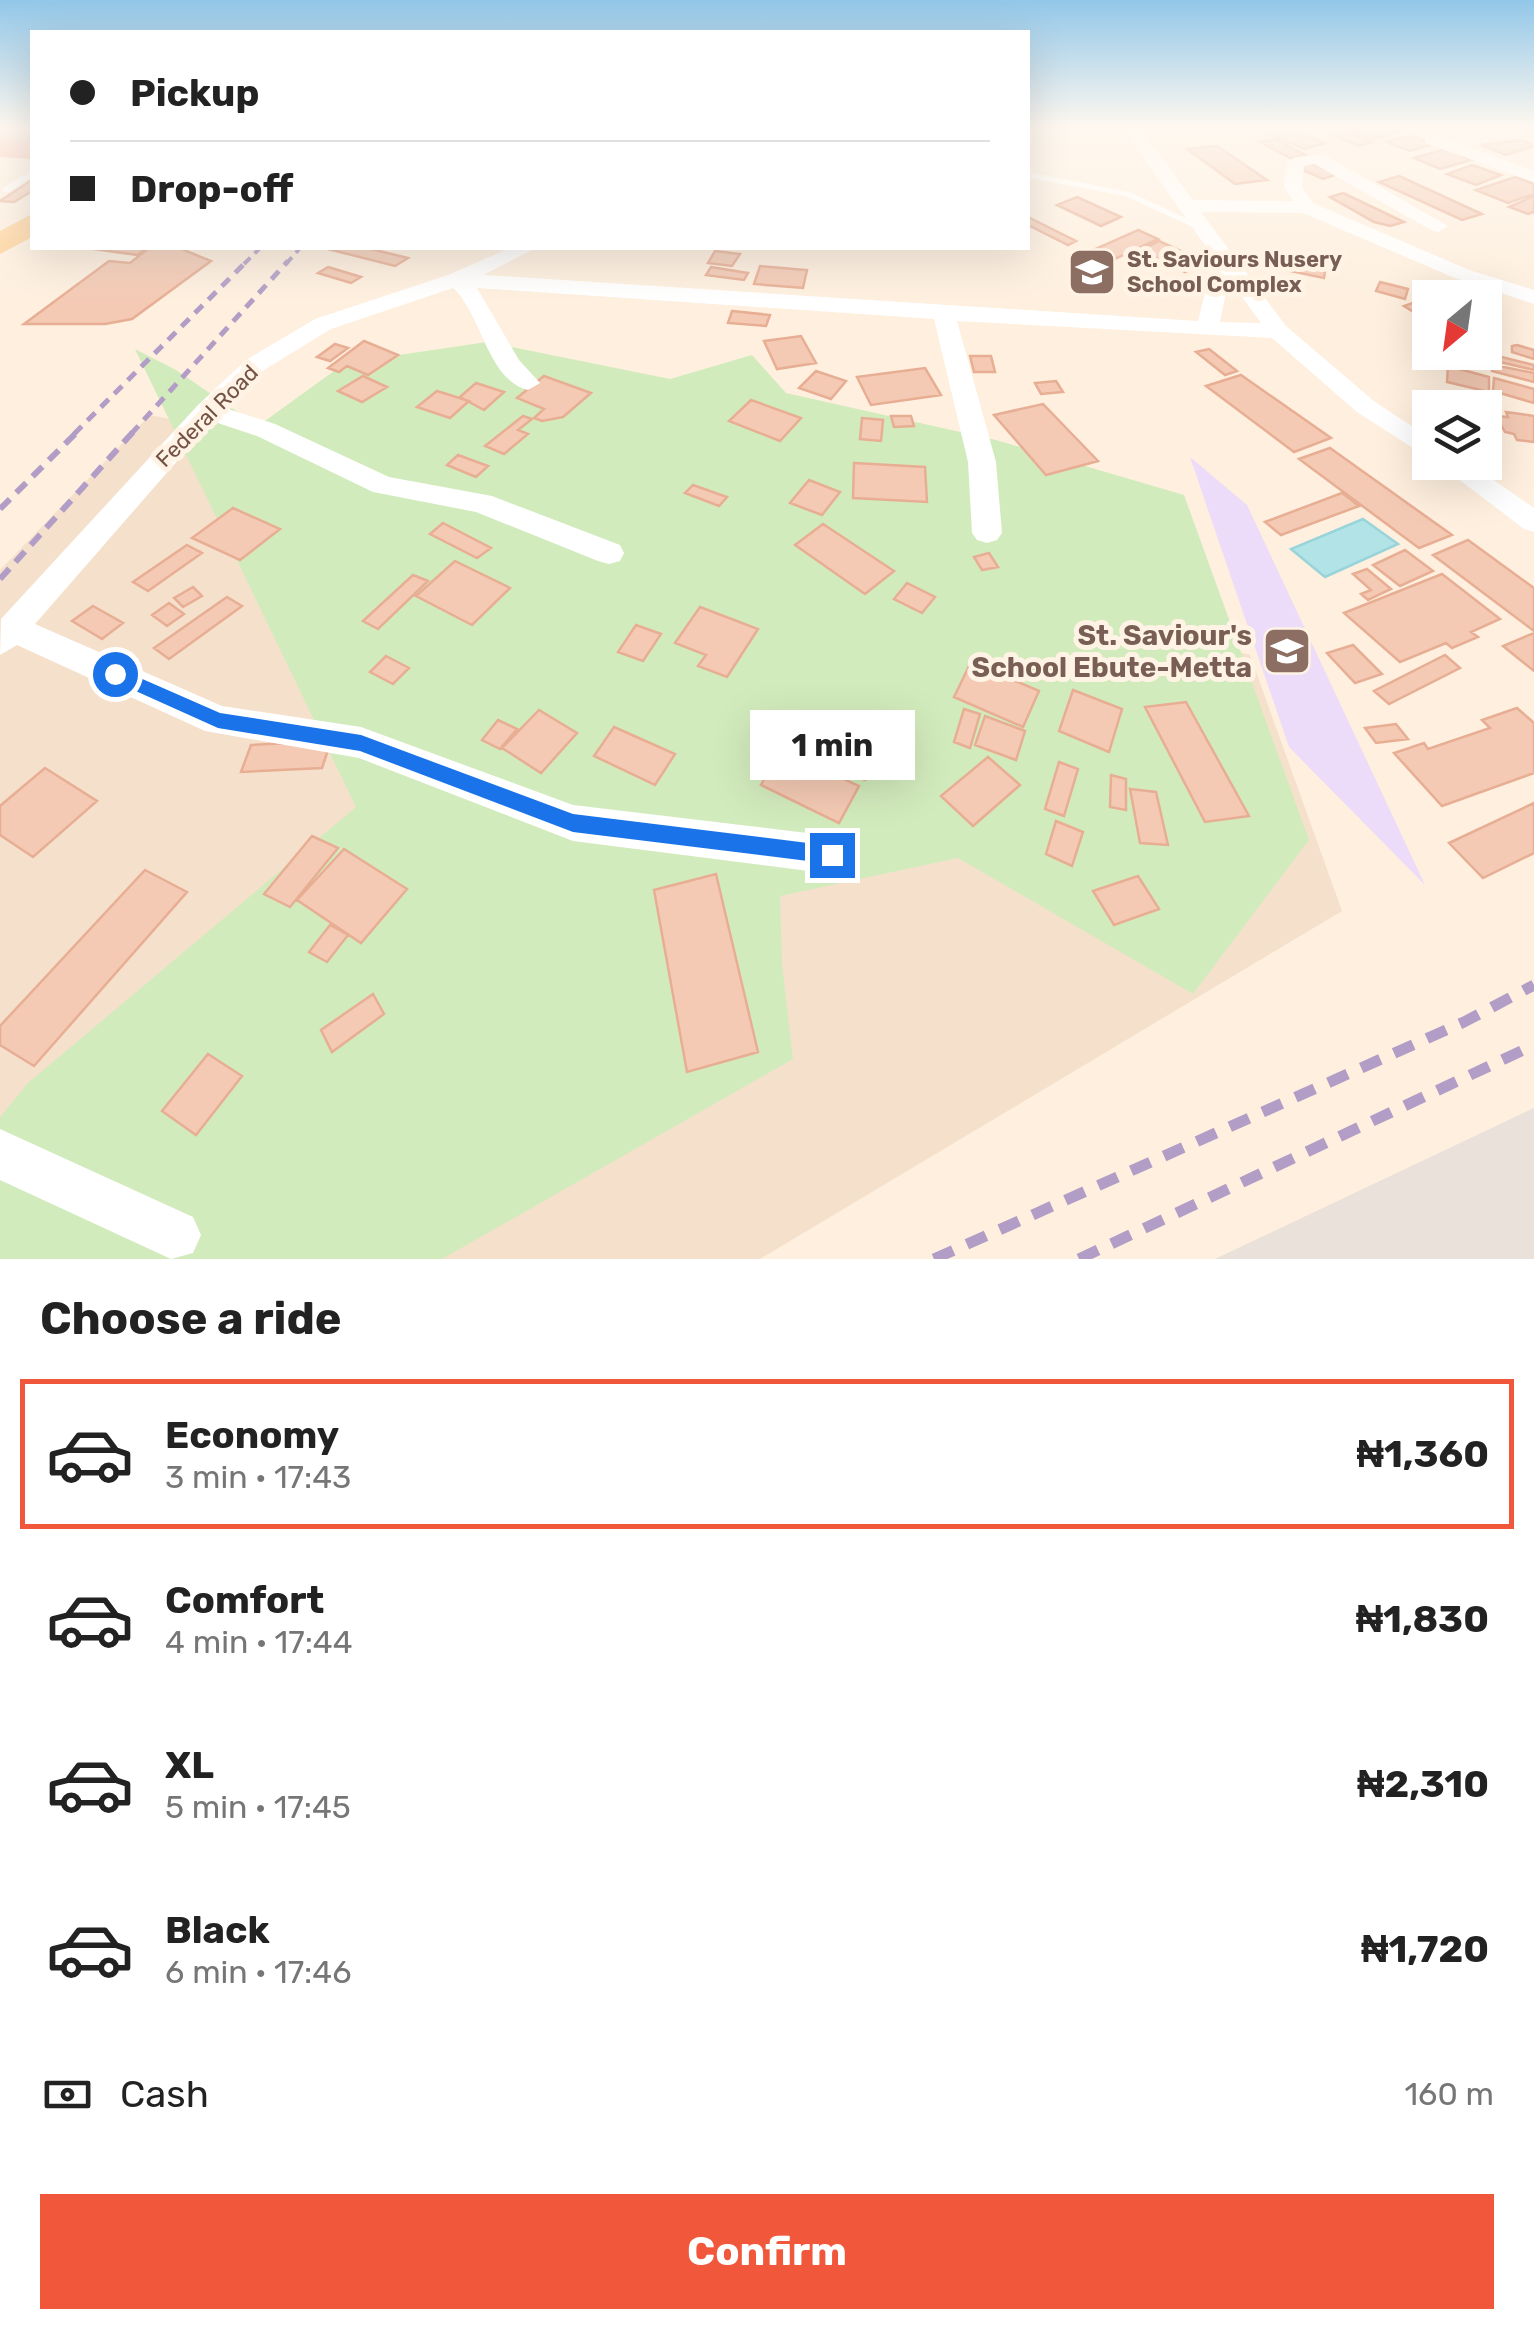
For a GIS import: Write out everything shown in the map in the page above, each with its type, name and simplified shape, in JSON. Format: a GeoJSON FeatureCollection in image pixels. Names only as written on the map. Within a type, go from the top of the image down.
{"type":"FeatureCollection","features":[{"type":"Feature","properties":{"kind":"main road"},"geometry":{"type":"LineString","coordinates":[[0,245],[30,225]]}},
{"type":"Feature","properties":{"kind":"street"},"geometry":{"type":"LineString","coordinates":[[1170,186],[1278,331],[1350,395],[1412,438]]}},
{"type":"Feature","properties":{"kind":"street"},"geometry":{"type":"LineString","coordinates":[[1293,186],[1306,207]]}},
{"type":"Feature","properties":{"kind":"street"},"geometry":{"type":"LineString","coordinates":[[1366,186],[1438,226]]}},
{"type":"Feature","properties":{"kind":"street"},"geometry":{"type":"LineString","coordinates":[[1184,206],[1306,207],[1462,274],[1534,298]]}},
{"type":"Feature","properties":{"kind":"street","name":"Federal Road"},"geometry":{"type":"LineString","coordinates":[[6,635],[208,411],[255,365],[323,324],[456,280],[522,250]]}},
{"type":"Feature","properties":{"kind":"street"},"geometry":{"type":"LineString","coordinates":[[524,250],[521,262],[538,286]]}},
{"type":"Feature","properties":{"kind":"street"},"geometry":{"type":"LineString","coordinates":[[1207,330],[1223,260]]}},
{"type":"Feature","properties":{"kind":"street"},"geometry":{"type":"LineString","coordinates":[[456,280],[1074,322],[1278,331]]}},
{"type":"Feature","properties":{"kind":"street"},"geometry":{"type":"LineString","coordinates":[[456,280],[466,288],[498,336],[510,370],[528,384]]}},
{"type":"Feature","properties":{"kind":"street"},"geometry":{"type":"LineString","coordinates":[[944,313],[982,462],[987,533]]}},
{"type":"Feature","properties":{"kind":"street"},"geometry":{"type":"LineString","coordinates":[[208,411],[266,430],[384,484],[482,502],[609,553]]}},
{"type":"Feature","properties":{"kind":"street"},"geometry":{"type":"LineString","coordinates":[[1474,480],[1534,522]]}},
{"type":"Feature","properties":{"kind":"street"},"geometry":{"type":"LineString","coordinates":[[6,635],[218,720],[361,743],[573,823],[832,855]]}},
{"type":"Feature","properties":{"kind":"street"},"geometry":{"type":"LineString","coordinates":[[0,1154],[175,1235]]}},
{"type":"Feature","properties":{"kind":"lane"},"geometry":{"type":"LineString","coordinates":[[6,190],[13,186]]}},
{"type":"Feature","properties":{"kind":"lane"},"geometry":{"type":"LineString","coordinates":[[1084,186],[1127,194],[1198,226]]}},
{"type":"Feature","properties":{"kind":"shaded area"},"geometry":{"type":"Polygon","coordinates":[[[150,415],[914,569],[1250,655],[1342,911],[760,1259],[0,1259],[0,570],[150,415]]]}},
{"type":"Feature","properties":{"kind":"shaded area","name":"St. Saviour's School Ebute-Metta"},"geometry":{"type":"Polygon","coordinates":[[[1190,457],[1247,505],[1425,885],[1289,747],[1190,457]]]}},
{"type":"Feature","properties":{"kind":"shaded area"},"geometry":{"type":"Polygon","coordinates":[[[1534,1108],[1534,1259],[1215,1259],[1534,1108]]]}},
{"type":"Feature","properties":{"kind":"green space"},"geometry":{"type":"Polygon","coordinates":[[[487,342],[670,379],[752,355],[786,393],[996,440],[1184,495],[1309,840],[1193,994],[958,858],[780,896],[782,964],[793,1059],[442,1259],[0,1259],[0,1117],[28,1083],[356,807],[135,349],[176,370],[258,426],[345,363],[487,342]]]}},
{"type":"Feature","properties":{"kind":"water"},"geometry":{"type":"Polygon","coordinates":[[[1363,519],[1398,544],[1325,577],[1291,549],[1363,519]]]}},
{"type":"Feature","properties":{"kind":"building"},"geometry":{"type":"Polygon","coordinates":[[[23,186],[30,186],[30,192],[14,202],[0,201],[23,186]]]}},
{"type":"Feature","properties":{"kind":"building"},"geometry":{"type":"Polygon","coordinates":[[[1387,186],[1420,186],[1482,214],[1462,220],[1387,186]]]}},
{"type":"Feature","properties":{"kind":"building"},"geometry":{"type":"Polygon","coordinates":[[[1489,186],[1534,186],[1534,194],[1508,203],[1476,190],[1489,186]]]}},
{"type":"Feature","properties":{"kind":"building"},"geometry":{"type":"Polygon","coordinates":[[[1343,193],[1404,222],[1390,226],[1374,222],[1330,197],[1343,193]]]}},
{"type":"Feature","properties":{"kind":"building"},"geometry":{"type":"Polygon","coordinates":[[[1534,196],[1534,212],[1528,214],[1509,207],[1534,196]]]}},
{"type":"Feature","properties":{"kind":"building"},"geometry":{"type":"Polygon","coordinates":[[[1077,197],[1121,217],[1101,226],[1057,205],[1077,197]]]}},
{"type":"Feature","properties":{"kind":"building"},"geometry":{"type":"Polygon","coordinates":[[[1030,218],[1076,241],[1068,245],[1030,226],[1030,218]]]}},
{"type":"Feature","properties":{"kind":"building"},"geometry":{"type":"Polygon","coordinates":[[[1138,230],[1158,239],[1093,269],[1073,259],[1138,230]]]}},
{"type":"Feature","properties":{"kind":"building"},"geometry":{"type":"Polygon","coordinates":[[[1159,241],[1205,262],[1185,272],[1140,250],[1159,241]]]}},
{"type":"Feature","properties":{"kind":"building"},"geometry":{"type":"Polygon","coordinates":[[[101,250],[144,250],[137,255],[101,250]]]}},
{"type":"Feature","properties":{"kind":"building"},"geometry":{"type":"Polygon","coordinates":[[[146,250],[184,250],[211,261],[132,319],[105,324],[24,324],[109,261],[130,263],[146,250]]]}},
{"type":"Feature","properties":{"kind":"building"},"geometry":{"type":"Polygon","coordinates":[[[332,250],[375,250],[408,258],[395,266],[332,250]]]}},
{"type":"Feature","properties":{"kind":"building"},"geometry":{"type":"Polygon","coordinates":[[[715,251],[740,254],[732,266],[708,263],[715,251]]]}},
{"type":"Feature","properties":{"kind":"building"},"geometry":{"type":"Polygon","coordinates":[[[1275,253],[1326,264],[1324,278],[1271,267],[1275,253]]]}},
{"type":"Feature","properties":{"kind":"building"},"geometry":{"type":"Polygon","coordinates":[[[760,266],[807,270],[803,288],[754,284],[760,266]]]}},
{"type":"Feature","properties":{"kind":"building"},"geometry":{"type":"Polygon","coordinates":[[[328,267],[361,277],[351,283],[318,273],[328,267]]]}},
{"type":"Feature","properties":{"kind":"building"},"geometry":{"type":"Polygon","coordinates":[[[711,267],[748,273],[744,280],[706,275],[711,267]]]}},
{"type":"Feature","properties":{"kind":"building"},"geometry":{"type":"Polygon","coordinates":[[[1380,282],[1408,289],[1405,299],[1376,291],[1380,282]]]}},
{"type":"Feature","properties":{"kind":"building"},"geometry":{"type":"Polygon","coordinates":[[[732,311],[770,315],[766,326],[728,323],[732,311]]]}},
{"type":"Feature","properties":{"kind":"building"},"geometry":{"type":"Polygon","coordinates":[[[801,336],[816,363],[777,369],[764,341],[801,336]]]}},
{"type":"Feature","properties":{"kind":"building"},"geometry":{"type":"Polygon","coordinates":[[[364,341],[398,355],[368,375],[347,366],[339,372],[328,368],[364,341]]]}},
{"type":"Feature","properties":{"kind":"building"},"geometry":{"type":"Polygon","coordinates":[[[335,344],[348,348],[330,361],[317,357],[335,344]]]}},
{"type":"Feature","properties":{"kind":"building"},"geometry":{"type":"Polygon","coordinates":[[[1512,346],[1534,350],[1534,359],[1512,352],[1512,346]]]}},
{"type":"Feature","properties":{"kind":"building"},"geometry":{"type":"Polygon","coordinates":[[[1209,349],[1237,371],[1225,375],[1196,352],[1209,349]]]}},
{"type":"Feature","properties":{"kind":"building"},"geometry":{"type":"Polygon","coordinates":[[[970,356],[991,356],[995,372],[974,372],[970,356]]]}},
{"type":"Feature","properties":{"kind":"building"},"geometry":{"type":"Polygon","coordinates":[[[1502,357],[1534,365],[1534,370],[1502,362],[1502,357]]]}},
{"type":"Feature","properties":{"kind":"building"},"geometry":{"type":"Polygon","coordinates":[[[1502,367],[1534,373],[1534,382],[1492,371],[1502,370],[1502,367]]]}},
{"type":"Feature","properties":{"kind":"building"},"geometry":{"type":"Polygon","coordinates":[[[925,368],[941,395],[871,405],[857,377],[925,368]]]}},
{"type":"Feature","properties":{"kind":"building"},"geometry":{"type":"Polygon","coordinates":[[[1448,370],[1463,370],[1489,377],[1489,390],[1481,390],[1447,382],[1448,370]]]}},
{"type":"Feature","properties":{"kind":"building"},"geometry":{"type":"Polygon","coordinates":[[[816,371],[846,381],[831,399],[799,388],[816,371]]]}},
{"type":"Feature","properties":{"kind":"building"},"geometry":{"type":"Polygon","coordinates":[[[1241,375],[1331,438],[1294,452],[1206,386],[1241,375]]]}},
{"type":"Feature","properties":{"kind":"building"},"geometry":{"type":"Polygon","coordinates":[[[363,376],[387,387],[362,402],[338,391],[363,376]]]}},
{"type":"Feature","properties":{"kind":"building"},"geometry":{"type":"Polygon","coordinates":[[[544,376],[591,393],[563,417],[542,421],[534,418],[544,409],[517,398],[544,376]]]}},
{"type":"Feature","properties":{"kind":"building"},"geometry":{"type":"Polygon","coordinates":[[[1494,378],[1534,389],[1534,403],[1502,394],[1502,390],[1493,390],[1494,378]]]}},
{"type":"Feature","properties":{"kind":"building"},"geometry":{"type":"Polygon","coordinates":[[[1056,381],[1063,392],[1041,394],[1035,383],[1056,381]]]}},
{"type":"Feature","properties":{"kind":"building"},"geometry":{"type":"Polygon","coordinates":[[[476,383],[504,392],[484,410],[460,397],[476,383]]]}},
{"type":"Feature","properties":{"kind":"building"},"geometry":{"type":"Polygon","coordinates":[[[437,391],[469,401],[450,418],[417,407],[437,391]]]}},
{"type":"Feature","properties":{"kind":"building"},"geometry":{"type":"Polygon","coordinates":[[[751,400],[801,418],[780,441],[729,421],[751,400]]]}},
{"type":"Feature","properties":{"kind":"building"},"geometry":{"type":"Polygon","coordinates":[[[1043,404],[1098,461],[1046,475],[994,415],[1043,404]]]}},
{"type":"Feature","properties":{"kind":"building"},"geometry":{"type":"Polygon","coordinates":[[[1506,412],[1534,416],[1534,442],[1517,440],[1514,434],[1505,432],[1502,416],[1508,417],[1506,412]]]}},
{"type":"Feature","properties":{"kind":"building"},"geometry":{"type":"Polygon","coordinates":[[[523,416],[532,419],[518,430],[528,434],[504,454],[485,446],[523,416]]]}},
{"type":"Feature","properties":{"kind":"building"},"geometry":{"type":"Polygon","coordinates":[[[891,416],[911,416],[914,426],[894,427],[891,416]]]}},
{"type":"Feature","properties":{"kind":"building"},"geometry":{"type":"Polygon","coordinates":[[[862,418],[883,420],[881,441],[860,439],[862,418]]]}},
{"type":"Feature","properties":{"kind":"building"},"geometry":{"type":"Polygon","coordinates":[[[1330,448],[1452,535],[1419,548],[1299,459],[1330,448]]]}},
{"type":"Feature","properties":{"kind":"building"},"geometry":{"type":"Polygon","coordinates":[[[458,455],[488,466],[476,477],[447,465],[458,455]]]}},
{"type":"Feature","properties":{"kind":"building"},"geometry":{"type":"Polygon","coordinates":[[[854,463],[925,467],[927,502],[853,498],[854,463]]]}},
{"type":"Feature","properties":{"kind":"building"},"geometry":{"type":"Polygon","coordinates":[[[809,480],[840,492],[822,515],[790,503],[809,480]]]}},
{"type":"Feature","properties":{"kind":"building"},"geometry":{"type":"Polygon","coordinates":[[[693,485],[727,497],[719,506],[685,493],[693,485]]]}},
{"type":"Feature","properties":{"kind":"building"},"geometry":{"type":"Polygon","coordinates":[[[1342,493],[1359,506],[1281,535],[1265,522],[1342,493]]]}},
{"type":"Feature","properties":{"kind":"building"},"geometry":{"type":"Polygon","coordinates":[[[233,508],[280,529],[240,560],[192,538],[233,508]]]}},
{"type":"Feature","properties":{"kind":"building"},"geometry":{"type":"Polygon","coordinates":[[[443,523],[491,548],[477,558],[430,534],[443,523]]]}},
{"type":"Feature","properties":{"kind":"building"},"geometry":{"type":"Polygon","coordinates":[[[823,524],[894,571],[865,594],[795,545],[823,524]]]}},
{"type":"Feature","properties":{"kind":"building"},"geometry":{"type":"Polygon","coordinates":[[[1468,540],[1534,588],[1534,631],[1433,555],[1468,540]]]}},
{"type":"Feature","properties":{"kind":"building"},"geometry":{"type":"Polygon","coordinates":[[[187,545],[202,553],[148,591],[133,582],[187,545]]]}},
{"type":"Feature","properties":{"kind":"building"},"geometry":{"type":"Polygon","coordinates":[[[1405,550],[1433,571],[1400,586],[1373,565],[1405,550]]]}},
{"type":"Feature","properties":{"kind":"building"},"geometry":{"type":"Polygon","coordinates":[[[989,553],[998,567],[982,570],[974,557],[989,553]]]}},
{"type":"Feature","properties":{"kind":"building"},"geometry":{"type":"Polygon","coordinates":[[[455,561],[510,588],[472,625],[416,596],[455,561]]]}},
{"type":"Feature","properties":{"kind":"building"},"geometry":{"type":"Polygon","coordinates":[[[1367,569],[1391,589],[1368,600],[1361,594],[1371,590],[1353,574],[1367,569]]]}},
{"type":"Feature","properties":{"kind":"building"},"geometry":{"type":"Polygon","coordinates":[[[1442,574],[1500,619],[1471,632],[1478,637],[1452,648],[1446,643],[1400,662],[1344,613],[1442,574]]]}},
{"type":"Feature","properties":{"kind":"building"},"geometry":{"type":"Polygon","coordinates":[[[413,575],[428,581],[378,629],[363,621],[413,575]]]}},
{"type":"Feature","properties":{"kind":"building"},"geometry":{"type":"Polygon","coordinates":[[[907,583],[935,597],[922,613],[894,599],[907,583]]]}},
{"type":"Feature","properties":{"kind":"building"},"geometry":{"type":"Polygon","coordinates":[[[193,587],[202,596],[183,607],[174,598],[193,587]]]}},
{"type":"Feature","properties":{"kind":"building"},"geometry":{"type":"Polygon","coordinates":[[[227,597],[242,606],[169,659],[154,648],[227,597]]]}},
{"type":"Feature","properties":{"kind":"building"},"geometry":{"type":"Polygon","coordinates":[[[169,603],[184,614],[167,626],[152,615],[169,603]]]}},
{"type":"Feature","properties":{"kind":"building"},"geometry":{"type":"Polygon","coordinates":[[[93,606],[123,623],[102,639],[72,621],[93,606]]]}},
{"type":"Feature","properties":{"kind":"building"},"geometry":{"type":"Polygon","coordinates":[[[700,607],[758,629],[727,677],[698,666],[706,655],[675,643],[700,607]]]}},
{"type":"Feature","properties":{"kind":"building"},"geometry":{"type":"Polygon","coordinates":[[[636,625],[661,634],[643,661],[618,652],[636,625]]]}},
{"type":"Feature","properties":{"kind":"building"},"geometry":{"type":"Polygon","coordinates":[[[1534,633],[1534,671],[1503,646],[1534,633]]]}},
{"type":"Feature","properties":{"kind":"building"},"geometry":{"type":"Polygon","coordinates":[[[1353,645],[1382,674],[1355,683],[1327,653],[1353,645]]]}},
{"type":"Feature","properties":{"kind":"building"},"geometry":{"type":"Polygon","coordinates":[[[1445,655],[1460,668],[1389,704],[1374,691],[1445,655]]]}},
{"type":"Feature","properties":{"kind":"building"},"geometry":{"type":"Polygon","coordinates":[[[386,656],[409,668],[393,684],[370,672],[386,656]]]}},
{"type":"Feature","properties":{"kind":"building"},"geometry":{"type":"Polygon","coordinates":[[[971,662],[1039,691],[1023,727],[954,697],[971,662]]]}},
{"type":"Feature","properties":{"kind":"building"},"geometry":{"type":"Polygon","coordinates":[[[1166,664],[1190,668],[1192,679],[1168,676],[1166,664]]]}},
{"type":"Feature","properties":{"kind":"building"},"geometry":{"type":"Polygon","coordinates":[[[1073,690],[1122,709],[1109,752],[1059,731],[1073,690]]]}},
{"type":"Feature","properties":{"kind":"building"},"geometry":{"type":"Polygon","coordinates":[[[1186,702],[1249,816],[1205,822],[1145,707],[1186,702]]]}},
{"type":"Feature","properties":{"kind":"building"},"geometry":{"type":"Polygon","coordinates":[[[1517,708],[1534,723],[1534,773],[1442,806],[1394,753],[1424,743],[1428,749],[1490,728],[1482,720],[1517,708]]]}},
{"type":"Feature","properties":{"kind":"building"},"geometry":{"type":"Polygon","coordinates":[[[964,709],[980,714],[970,748],[954,742],[964,709]]]}},
{"type":"Feature","properties":{"kind":"building"},"geometry":{"type":"Polygon","coordinates":[[[539,710],[577,733],[541,773],[502,748],[539,710]]]}},
{"type":"Feature","properties":{"kind":"building"},"geometry":{"type":"Polygon","coordinates":[[[814,712],[826,718],[810,744],[798,738],[814,712]]]}},
{"type":"Feature","properties":{"kind":"building"},"geometry":{"type":"Polygon","coordinates":[[[985,716],[1025,731],[1016,760],[975,745],[985,716]]]}},
{"type":"Feature","properties":{"kind":"building"},"geometry":{"type":"Polygon","coordinates":[[[498,720],[517,729],[500,749],[482,740],[498,720]]]}},
{"type":"Feature","properties":{"kind":"building"},"geometry":{"type":"Polygon","coordinates":[[[840,721],[883,738],[865,780],[820,763],[840,721]]]}},
{"type":"Feature","properties":{"kind":"building"},"geometry":{"type":"Polygon","coordinates":[[[1396,724],[1408,739],[1376,743],[1365,728],[1396,724]]]}},
{"type":"Feature","properties":{"kind":"building"},"geometry":{"type":"Polygon","coordinates":[[[614,727],[675,754],[655,785],[594,756],[614,727]]]}},
{"type":"Feature","properties":{"kind":"building"},"geometry":{"type":"Polygon","coordinates":[[[331,741],[322,768],[241,772],[251,745],[331,741]]]}},
{"type":"Feature","properties":{"kind":"building"},"geometry":{"type":"Polygon","coordinates":[[[781,750],[859,786],[839,823],[761,785],[781,750]]]}},
{"type":"Feature","properties":{"kind":"building"},"geometry":{"type":"Polygon","coordinates":[[[988,757],[1020,785],[973,826],[941,796],[988,757]]]}},
{"type":"Feature","properties":{"kind":"building"},"geometry":{"type":"Polygon","coordinates":[[[1059,762],[1078,769],[1064,816],[1045,809],[1059,762]]]}},
{"type":"Feature","properties":{"kind":"building"},"geometry":{"type":"Polygon","coordinates":[[[45,768],[97,801],[33,857],[0,835],[0,806],[45,768]]]}},
{"type":"Feature","properties":{"kind":"building"},"geometry":{"type":"Polygon","coordinates":[[[1111,775],[1126,779],[1126,810],[1110,807],[1111,775]]]}},
{"type":"Feature","properties":{"kind":"building"},"geometry":{"type":"Polygon","coordinates":[[[1130,789],[1156,792],[1168,845],[1140,843],[1130,789]]]}},
{"type":"Feature","properties":{"kind":"building"},"geometry":{"type":"Polygon","coordinates":[[[1534,803],[1534,853],[1483,878],[1449,843],[1534,803]]]}},
{"type":"Feature","properties":{"kind":"building"},"geometry":{"type":"Polygon","coordinates":[[[1056,821],[1083,832],[1072,866],[1046,854],[1056,821]]]}},
{"type":"Feature","properties":{"kind":"building"},"geometry":{"type":"Polygon","coordinates":[[[312,836],[338,848],[290,907],[264,894],[312,836]]]}},
{"type":"Feature","properties":{"kind":"building"},"geometry":{"type":"Polygon","coordinates":[[[344,849],[407,889],[361,943],[297,900],[344,849]]]}},
{"type":"Feature","properties":{"kind":"building"},"geometry":{"type":"Polygon","coordinates":[[[145,870],[187,892],[34,1066],[0,1045],[0,1026],[145,870]]]}},
{"type":"Feature","properties":{"kind":"building"},"geometry":{"type":"Polygon","coordinates":[[[716,874],[758,1052],[687,1072],[654,890],[716,874]]]}},
{"type":"Feature","properties":{"kind":"building"},"geometry":{"type":"Polygon","coordinates":[[[1138,876],[1159,909],[1114,925],[1093,891],[1138,876]]]}},
{"type":"Feature","properties":{"kind":"building"},"geometry":{"type":"Polygon","coordinates":[[[330,925],[348,935],[327,962],[309,952],[330,925]]]}},
{"type":"Feature","properties":{"kind":"building"},"geometry":{"type":"Polygon","coordinates":[[[373,994],[384,1014],[332,1052],[321,1030],[373,994]]]}},
{"type":"Feature","properties":{"kind":"building"},"geometry":{"type":"Polygon","coordinates":[[[208,1054],[242,1076],[196,1135],[162,1111],[208,1054]]]}},
{"type":"Feature","properties":{"kind":"railway"},"geometry":{"type":"LineString","coordinates":[[74,434],[258,250]]}},
{"type":"Feature","properties":{"kind":"railway"},"geometry":{"type":"LineString","coordinates":[[286,264],[298,250]]}},
{"type":"Feature","properties":{"kind":"railway"},"geometry":{"type":"LineString","coordinates":[[131,434],[288,261]]}},
{"type":"Feature","properties":{"kind":"railway"},"geometry":{"type":"LineString","coordinates":[[0,509],[77,432]]}},
{"type":"Feature","properties":{"kind":"railway"},"geometry":{"type":"LineString","coordinates":[[0,579],[133,432]]}},
{"type":"Feature","properties":{"kind":"railway"},"geometry":{"type":"LineString","coordinates":[[934,1259],[1464,1022],[1534,985]]}},
{"type":"Feature","properties":{"kind":"railway"},"geometry":{"type":"LineString","coordinates":[[1079,1259],[1534,1045]]}},
{"type":"Feature","properties":{"kind":"place","name":"St. Saviours Nusery School Complex"},"geometry":{"type":"Point","coordinates":[1092,272]}},
{"type":"Feature","properties":{"kind":"place","name":"St. Saviour's School Ebute-Metta"},"geometry":{"type":"Point","coordinates":[1287,651]}},
{"type":"Feature","properties":{"kind":"route"},"geometry":{"type":"LineString","coordinates":[[115,674],[218,720],[361,743],[573,823],[832,855]]}}]}
